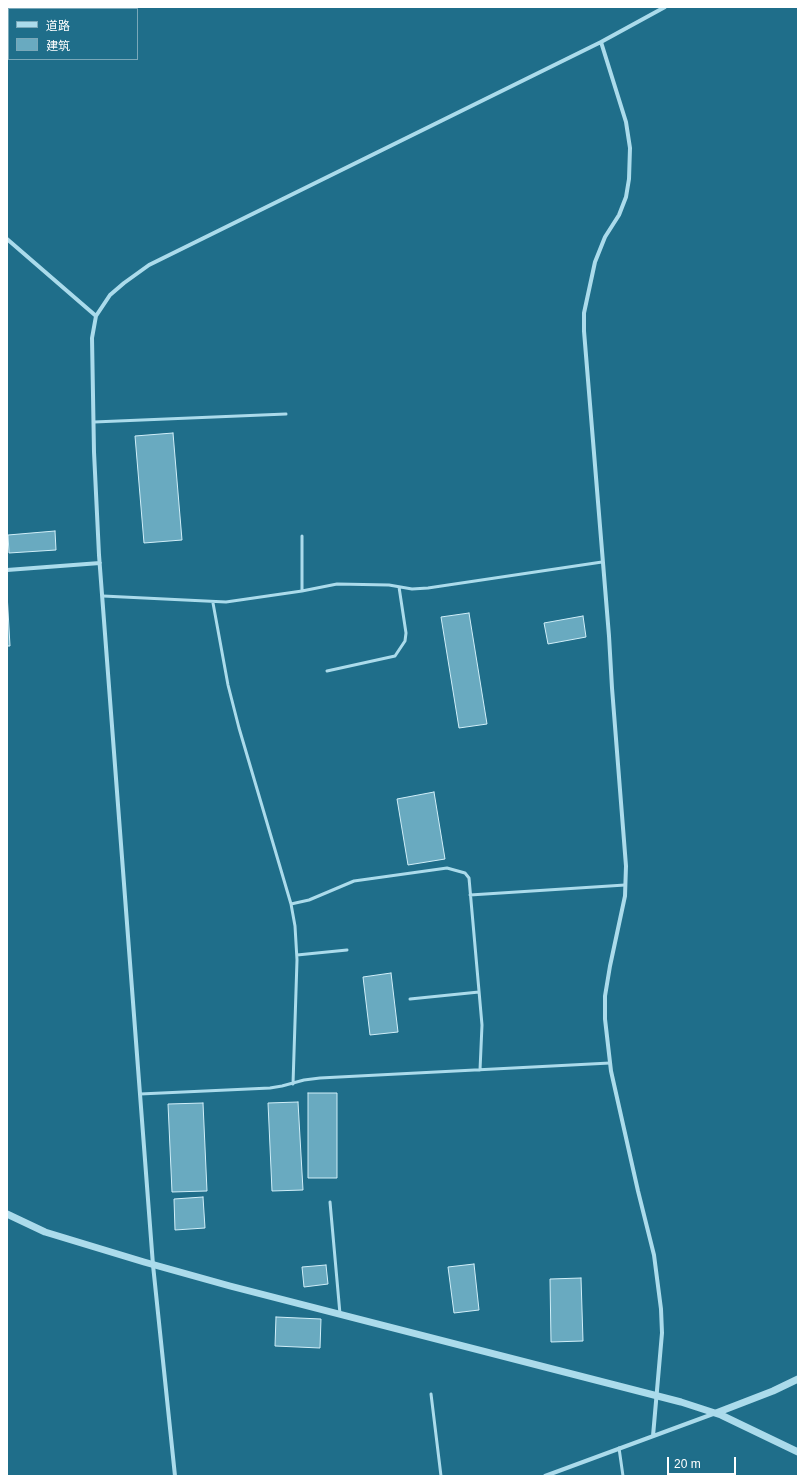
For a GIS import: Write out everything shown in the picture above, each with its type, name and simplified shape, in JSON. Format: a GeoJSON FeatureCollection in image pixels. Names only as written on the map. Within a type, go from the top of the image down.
{"type":"FeatureCollection","features":[{"type":"Feature","properties":{"kind":"street"},"geometry":{"type":"LineString","coordinates":[[175,1476],[153,1265],[100,563],[94,452],[92,338],[96,316],[110,295],[149,265],[601,42],[665,7]]}},
{"type":"Feature","properties":{"kind":"street"},"geometry":{"type":"LineString","coordinates":[[601,42],[626,122],[630,148],[629,179],[626,197],[619,215],[605,238],[595,262],[584,313],[584,331],[626,866],[624,896],[605,996],[605,1019],[610,1063],[638,1191],[654,1255],[661,1309],[662,1333],[653,1436]]}},
{"type":"Feature","properties":{"kind":"street"},"geometry":{"type":"LineString","coordinates":[[7,240],[96,316]]}},
{"type":"Feature","properties":{"kind":"street"},"geometry":{"type":"LineString","coordinates":[[7,570],[100,563]]}},
{"type":"Feature","properties":{"kind":"street"},"geometry":{"type":"LineString","coordinates":[[7,1214],[45,1232],[153,1265],[657,1396],[716,1413],[798,1452]]}},
{"type":"Feature","properties":{"kind":"street"},"geometry":{"type":"LineString","coordinates":[[545,1476],[716,1413],[773,1391],[798,1379]]}},
{"type":"Feature","properties":{"kind":"lane"},"geometry":{"type":"LineString","coordinates":[[94,422],[286,414]]}},
{"type":"Feature","properties":{"kind":"lane"},"geometry":{"type":"LineString","coordinates":[[302,536],[302,591]]}},
{"type":"Feature","properties":{"kind":"lane"},"geometry":{"type":"LineString","coordinates":[[103,596],[213,603],[250,600],[337,584],[389,585],[412,589],[428,588],[602,562]]}},
{"type":"Feature","properties":{"kind":"lane"},"geometry":{"type":"LineString","coordinates":[[327,671],[395,656],[405,641],[406,633],[399,587]]}},
{"type":"Feature","properties":{"kind":"lane"},"geometry":{"type":"LineString","coordinates":[[213,603],[228,685],[239,728],[292,904],[297,955],[293,1084]]}},
{"type":"Feature","properties":{"kind":"lane"},"geometry":{"type":"LineString","coordinates":[[292,904],[309,900],[354,881],[447,868],[465,873],[469,878],[482,1025],[480,1070]]}},
{"type":"Feature","properties":{"kind":"lane"},"geometry":{"type":"LineString","coordinates":[[470,895],[625,885]]}},
{"type":"Feature","properties":{"kind":"lane"},"geometry":{"type":"LineString","coordinates":[[297,955],[347,950]]}},
{"type":"Feature","properties":{"kind":"lane"},"geometry":{"type":"LineString","coordinates":[[410,999],[479,992]]}},
{"type":"Feature","properties":{"kind":"lane"},"geometry":{"type":"LineString","coordinates":[[140,1094],[270,1088],[320,1078],[610,1063]]}},
{"type":"Feature","properties":{"kind":"lane"},"geometry":{"type":"LineString","coordinates":[[330,1202],[340,1314]]}},
{"type":"Feature","properties":{"kind":"lane"},"geometry":{"type":"LineString","coordinates":[[431,1394],[440,1476]]}},
{"type":"Feature","properties":{"kind":"lane"},"geometry":{"type":"LineString","coordinates":[[619,1448],[623,1476]]}},
{"type":"Feature","properties":{"kind":"building"},"geometry":{"type":"Polygon","coordinates":[[[173,433],[182,540],[144,543],[135,436],[173,433]]]}},
{"type":"Feature","properties":{"kind":"building"},"geometry":{"type":"Polygon","coordinates":[[[55,531],[56,550],[9,553],[8,535],[55,531]]]}},
{"type":"Feature","properties":{"kind":"building"},"geometry":{"type":"Polygon","coordinates":[[[7,593],[10,646],[7,646],[7,593]]]}},
{"type":"Feature","properties":{"kind":"building"},"geometry":{"type":"Polygon","coordinates":[[[469,613],[487,724],[459,728],[441,617],[469,613]]]}},
{"type":"Feature","properties":{"kind":"building"},"geometry":{"type":"Polygon","coordinates":[[[583,616],[586,637],[548,644],[544,623],[583,616]]]}},
{"type":"Feature","properties":{"kind":"building"},"geometry":{"type":"Polygon","coordinates":[[[434,792],[445,859],[408,865],[397,799],[434,792]]]}},
{"type":"Feature","properties":{"kind":"building"},"geometry":{"type":"Polygon","coordinates":[[[391,973],[398,1032],[370,1035],[363,977],[391,973]]]}},
{"type":"Feature","properties":{"kind":"building"},"geometry":{"type":"Polygon","coordinates":[[[308,1093],[337,1093],[337,1178],[308,1178],[308,1093]]]}},
{"type":"Feature","properties":{"kind":"building"},"geometry":{"type":"Polygon","coordinates":[[[298,1102],[303,1190],[272,1191],[268,1103],[298,1102]]]}},
{"type":"Feature","properties":{"kind":"building"},"geometry":{"type":"Polygon","coordinates":[[[203,1103],[207,1191],[172,1192],[168,1104],[203,1103]]]}},
{"type":"Feature","properties":{"kind":"building"},"geometry":{"type":"Polygon","coordinates":[[[203,1197],[205,1228],[175,1230],[174,1199],[203,1197]]]}},
{"type":"Feature","properties":{"kind":"building"},"geometry":{"type":"Polygon","coordinates":[[[474,1264],[479,1310],[454,1313],[448,1267],[474,1264]]]}},
{"type":"Feature","properties":{"kind":"building"},"geometry":{"type":"Polygon","coordinates":[[[326,1265],[328,1284],[304,1287],[302,1267],[326,1265]]]}},
{"type":"Feature","properties":{"kind":"building"},"geometry":{"type":"Polygon","coordinates":[[[581,1278],[583,1341],[551,1342],[550,1279],[581,1278]]]}},
{"type":"Feature","properties":{"kind":"building"},"geometry":{"type":"Polygon","coordinates":[[[276,1317],[321,1319],[320,1348],[275,1346],[276,1317]]]}}]}
